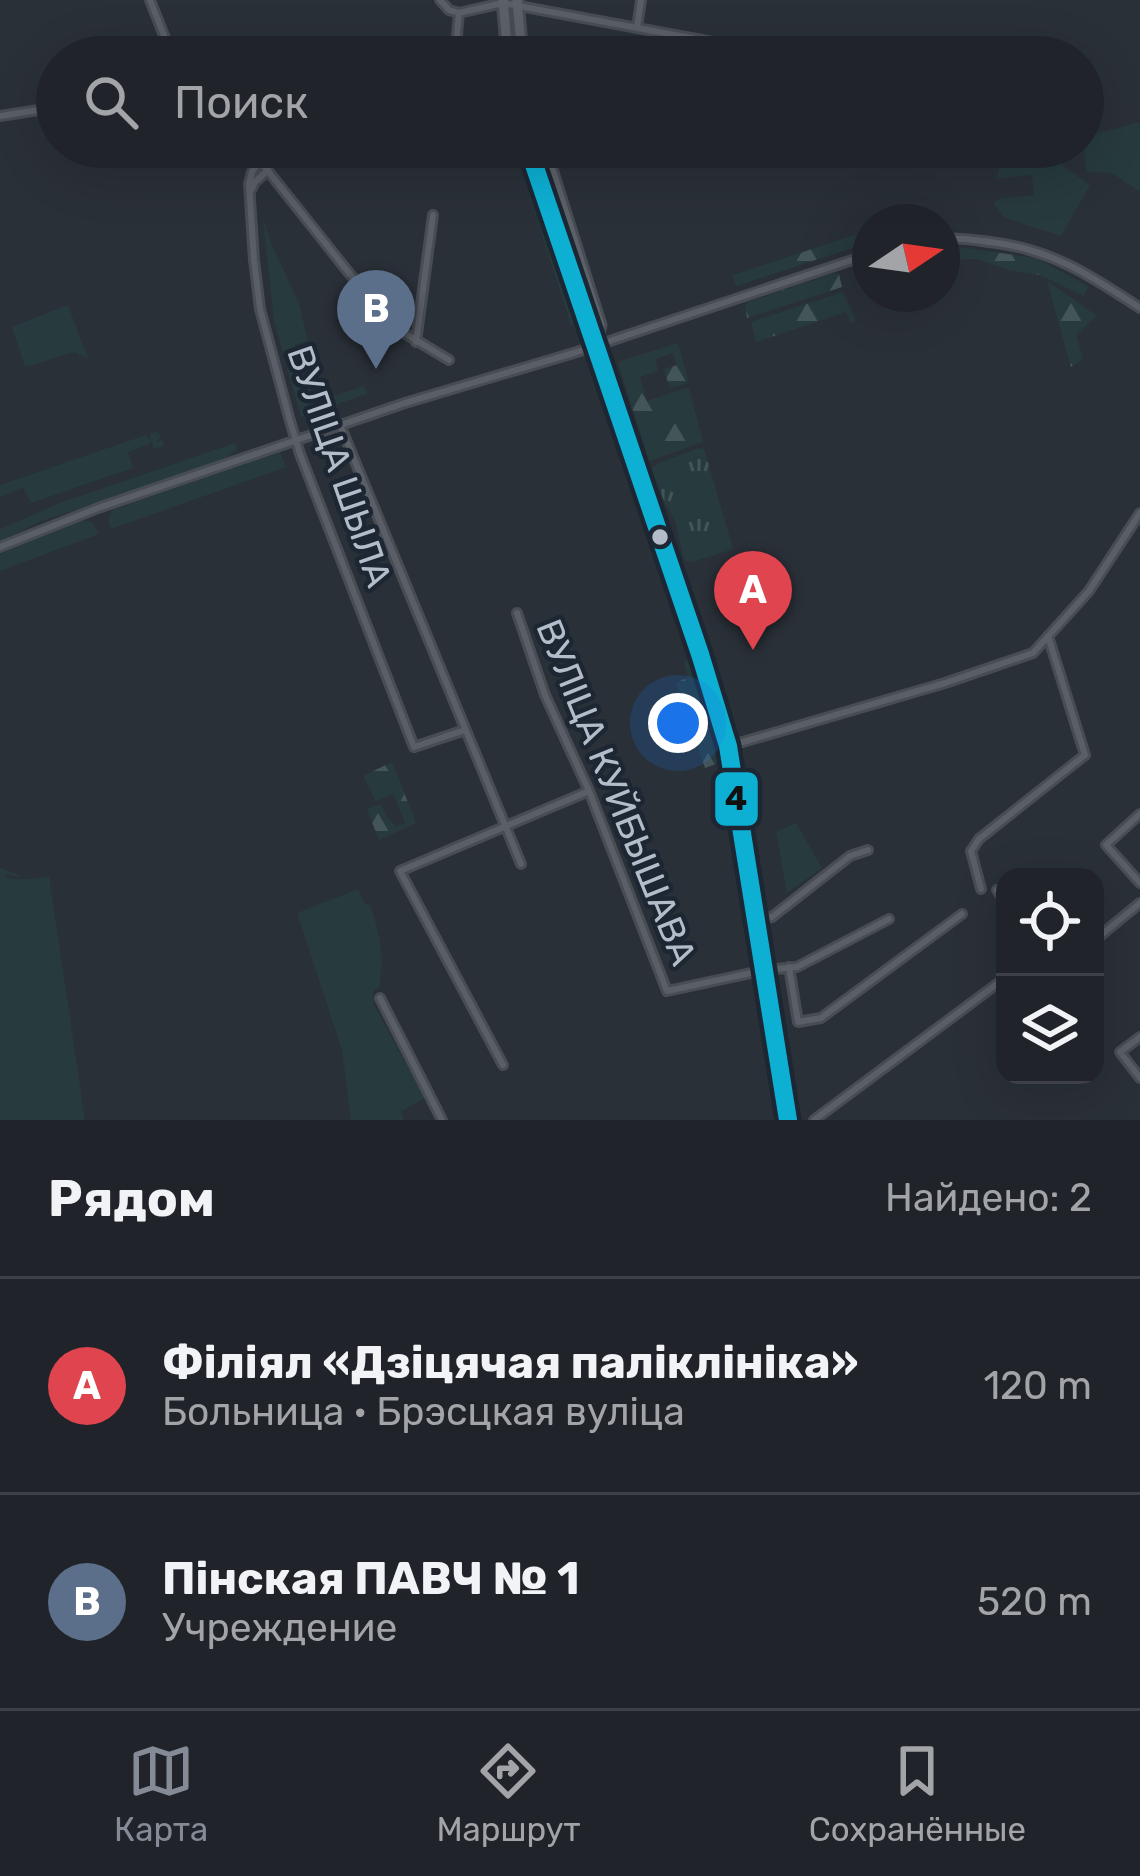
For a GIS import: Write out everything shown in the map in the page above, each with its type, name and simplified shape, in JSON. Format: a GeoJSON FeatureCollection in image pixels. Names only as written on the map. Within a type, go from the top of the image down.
{"type":"FeatureCollection","features":[{"type":"Feature","properties":{"kind":"main road"},"geometry":{"type":"LineString","coordinates":[[503,2],[506,36]]}},
{"type":"Feature","properties":{"kind":"main road"},"geometry":{"type":"LineString","coordinates":[[517,3],[520,36]]}},
{"type":"Feature","properties":{"kind":"main road"},"geometry":{"type":"LineString","coordinates":[[535,168],[728,746],[788,1120]]}},
{"type":"Feature","properties":{"kind":"main road"},"geometry":{"type":"LineString","coordinates":[[551,168],[600,325],[595,346]]}},
{"type":"Feature","properties":{"kind":"street"},"geometry":{"type":"LineString","coordinates":[[150,0],[164,36]]}},
{"type":"Feature","properties":{"kind":"street"},"geometry":{"type":"LineString","coordinates":[[440,0],[448,10],[459,13],[517,3],[680,36]]}},
{"type":"Feature","properties":{"kind":"street"},"geometry":{"type":"LineString","coordinates":[[566,15],[568,0]]}},
{"type":"Feature","properties":{"kind":"street"},"geometry":{"type":"LineString","coordinates":[[637,28],[641,0]]}},
{"type":"Feature","properties":{"kind":"street"},"geometry":{"type":"LineString","coordinates":[[456,36],[459,13]]}},
{"type":"Feature","properties":{"kind":"street"},"geometry":{"type":"LineString","coordinates":[[0,116],[36,110]]}},
{"type":"Feature","properties":{"kind":"street","name":"ВУЛІЦА ШЫЛА"},"geometry":{"type":"LineString","coordinates":[[255,168],[250,193],[260,309],[296,441],[414,747],[464,730]]}},
{"type":"Feature","properties":{"kind":"street"},"geometry":{"type":"LineString","coordinates":[[250,193],[268,170],[397,328],[449,360]]}},
{"type":"Feature","properties":{"kind":"street"},"geometry":{"type":"LineString","coordinates":[[416,342],[433,215]]}},
{"type":"Feature","properties":{"kind":"street"},"geometry":{"type":"LineString","coordinates":[[960,240],[1023,246],[1052,255],[1140,308]]}},
{"type":"Feature","properties":{"kind":"street"},"geometry":{"type":"LineString","coordinates":[[0,547],[98,508],[340,425],[852,260]]}},
{"type":"Feature","properties":{"kind":"street"},"geometry":{"type":"LineString","coordinates":[[340,425],[521,864]]}},
{"type":"Feature","properties":{"kind":"street"},"geometry":{"type":"LineString","coordinates":[[728,746],[1033,653],[1089,591],[1140,513]]}},
{"type":"Feature","properties":{"kind":"street","name":"ВУЛІЦА КУЙБЫШАВА"},"geometry":{"type":"LineString","coordinates":[[517,613],[545,695],[589,791],[668,991],[765,970]]}},
{"type":"Feature","properties":{"kind":"street"},"geometry":{"type":"LineString","coordinates":[[982,889],[971,850],[1085,755],[1048,636]]}},
{"type":"Feature","properties":{"kind":"street"},"geometry":{"type":"LineString","coordinates":[[503,1065],[400,871],[589,791]]}},
{"type":"Feature","properties":{"kind":"street"},"geometry":{"type":"LineString","coordinates":[[1140,814],[1106,845],[1140,883]]}},
{"type":"Feature","properties":{"kind":"street"},"geometry":{"type":"LineString","coordinates":[[757,920],[772,917],[850,856],[868,850]]}},
{"type":"Feature","properties":{"kind":"street"},"geometry":{"type":"LineString","coordinates":[[1104,933],[1140,903]]}},
{"type":"Feature","properties":{"kind":"street"},"geometry":{"type":"LineString","coordinates":[[789,968],[797,1022],[821,1018],[962,914]]}},
{"type":"Feature","properties":{"kind":"street"},"geometry":{"type":"LineString","coordinates":[[765,970],[804,964],[889,919]]}},
{"type":"Feature","properties":{"kind":"street"},"geometry":{"type":"LineString","coordinates":[[814,1120],[996,985]]}},
{"type":"Feature","properties":{"kind":"street"},"geometry":{"type":"LineString","coordinates":[[380,998],[442,1120]]}},
{"type":"Feature","properties":{"kind":"street"},"geometry":{"type":"LineString","coordinates":[[1140,1036],[1120,1052],[1140,1078]]}},
{"type":"Feature","properties":{"kind":"green space"},"geometry":{"type":"Polygon","coordinates":[[[1140,122],[1140,192],[1112,173],[1086,172],[1086,168],[1104,168],[1104,131],[1140,122]]]}},
{"type":"Feature","properties":{"kind":"green space"},"geometry":{"type":"Polygon","coordinates":[[[521,168],[530,168],[584,328],[571,325],[521,168]]]}},
{"type":"Feature","properties":{"kind":"green space"},"geometry":{"type":"Polygon","coordinates":[[[1000,168],[1066,168],[1090,185],[1061,236],[1005,218],[993,203],[1034,195],[1032,175],[996,179],[1000,168]]]}},
{"type":"Feature","properties":{"kind":"green space"},"geometry":{"type":"Polygon","coordinates":[[[263,218],[299,303],[308,341],[294,345],[313,398],[318,401],[364,386],[367,394],[301,417],[274,321],[263,218]]]}},
{"type":"Feature","properties":{"kind":"green space"},"geometry":{"type":"Polygon","coordinates":[[[852,236],[852,248],[736,286],[733,275],[852,236]]]}},
{"type":"Feature","properties":{"kind":"green space"},"geometry":{"type":"Polygon","coordinates":[[[960,247],[1035,258],[1088,286],[1084,296],[1040,275],[977,259],[960,259],[960,247]]]}},
{"type":"Feature","properties":{"kind":"green space"},"geometry":{"type":"Polygon","coordinates":[[[835,273],[842,287],[747,318],[748,302],[835,273]]]}},
{"type":"Feature","properties":{"kind":"green space"},"geometry":{"type":"Polygon","coordinates":[[[1047,281],[1097,316],[1076,335],[1083,359],[1071,367],[1047,281]]]}},
{"type":"Feature","properties":{"kind":"green space"},"geometry":{"type":"Polygon","coordinates":[[[843,292],[856,321],[851,323],[846,312],[756,342],[751,322],[843,292]]]}},
{"type":"Feature","properties":{"kind":"green space"},"geometry":{"type":"Polygon","coordinates":[[[68,305],[88,359],[75,352],[25,367],[12,327],[68,305]]]}},
{"type":"Feature","properties":{"kind":"green space"},"geometry":{"type":"Polygon","coordinates":[[[678,343],[686,383],[669,386],[664,369],[677,365],[673,353],[655,359],[658,371],[640,377],[647,401],[689,389],[703,442],[649,461],[618,362],[678,343]]]}},
{"type":"Feature","properties":{"kind":"green space"},"geometry":{"type":"Polygon","coordinates":[[[158,431],[161,438],[155,442],[163,440],[164,446],[153,449],[150,434],[158,431]]]}},
{"type":"Feature","properties":{"kind":"green space"},"geometry":{"type":"Polygon","coordinates":[[[146,435],[150,441],[128,452],[133,468],[31,503],[23,487],[0,497],[0,485],[146,435]]]}},
{"type":"Feature","properties":{"kind":"green space"},"geometry":{"type":"Polygon","coordinates":[[[235,443],[237,449],[224,460],[42,521],[0,541],[0,529],[60,503],[235,443]]]}},
{"type":"Feature","properties":{"kind":"green space"},"geometry":{"type":"Polygon","coordinates":[[[700,448],[733,549],[692,562],[684,560],[675,520],[651,468],[700,448]]]}},
{"type":"Feature","properties":{"kind":"green space"},"geometry":{"type":"Polygon","coordinates":[[[280,452],[286,467],[111,529],[112,510],[280,452]]]}},
{"type":"Feature","properties":{"kind":"green space"},"geometry":{"type":"Polygon","coordinates":[[[81,520],[92,522],[99,534],[0,571],[0,554],[81,520]]]}},
{"type":"Feature","properties":{"kind":"green space"},"geometry":{"type":"Polygon","coordinates":[[[692,659],[722,747],[722,762],[705,768],[676,683],[688,677],[684,661],[692,659]]]}},
{"type":"Feature","properties":{"kind":"green space"},"geometry":{"type":"Polygon","coordinates":[[[392,762],[416,823],[379,840],[367,809],[381,804],[395,827],[405,823],[394,794],[376,801],[364,778],[392,762]]]}},
{"type":"Feature","properties":{"kind":"green space"},"geometry":{"type":"Polygon","coordinates":[[[796,823],[822,868],[787,893],[776,832],[796,823]]]}},
{"type":"Feature","properties":{"kind":"green space"},"geometry":{"type":"Polygon","coordinates":[[[0,868],[20,875],[4,874],[10,879],[49,876],[85,1120],[0,1120],[0,868]]]}},
{"type":"Feature","properties":{"kind":"green space"},"geometry":{"type":"Polygon","coordinates":[[[358,889],[370,905],[380,945],[380,986],[373,991],[374,1005],[425,1098],[401,1111],[404,1120],[351,1120],[342,1050],[297,913],[358,889]]]}},
{"type":"Feature","properties":{"kind":"transit line","name":"4"},"geometry":{"type":"LineString","coordinates":[[535,168],[728,746],[788,1120]]}},
{"type":"Feature","properties":{"kind":"place","name":"Пінская ПАВЧ № 1"},"geometry":{"type":"Point","coordinates":[376,369]}},
{"type":"Feature","properties":{"kind":"place","name":"Філіял «Дзіцячая паліклініка»"},"geometry":{"type":"Point","coordinates":[753,650]}}]}
